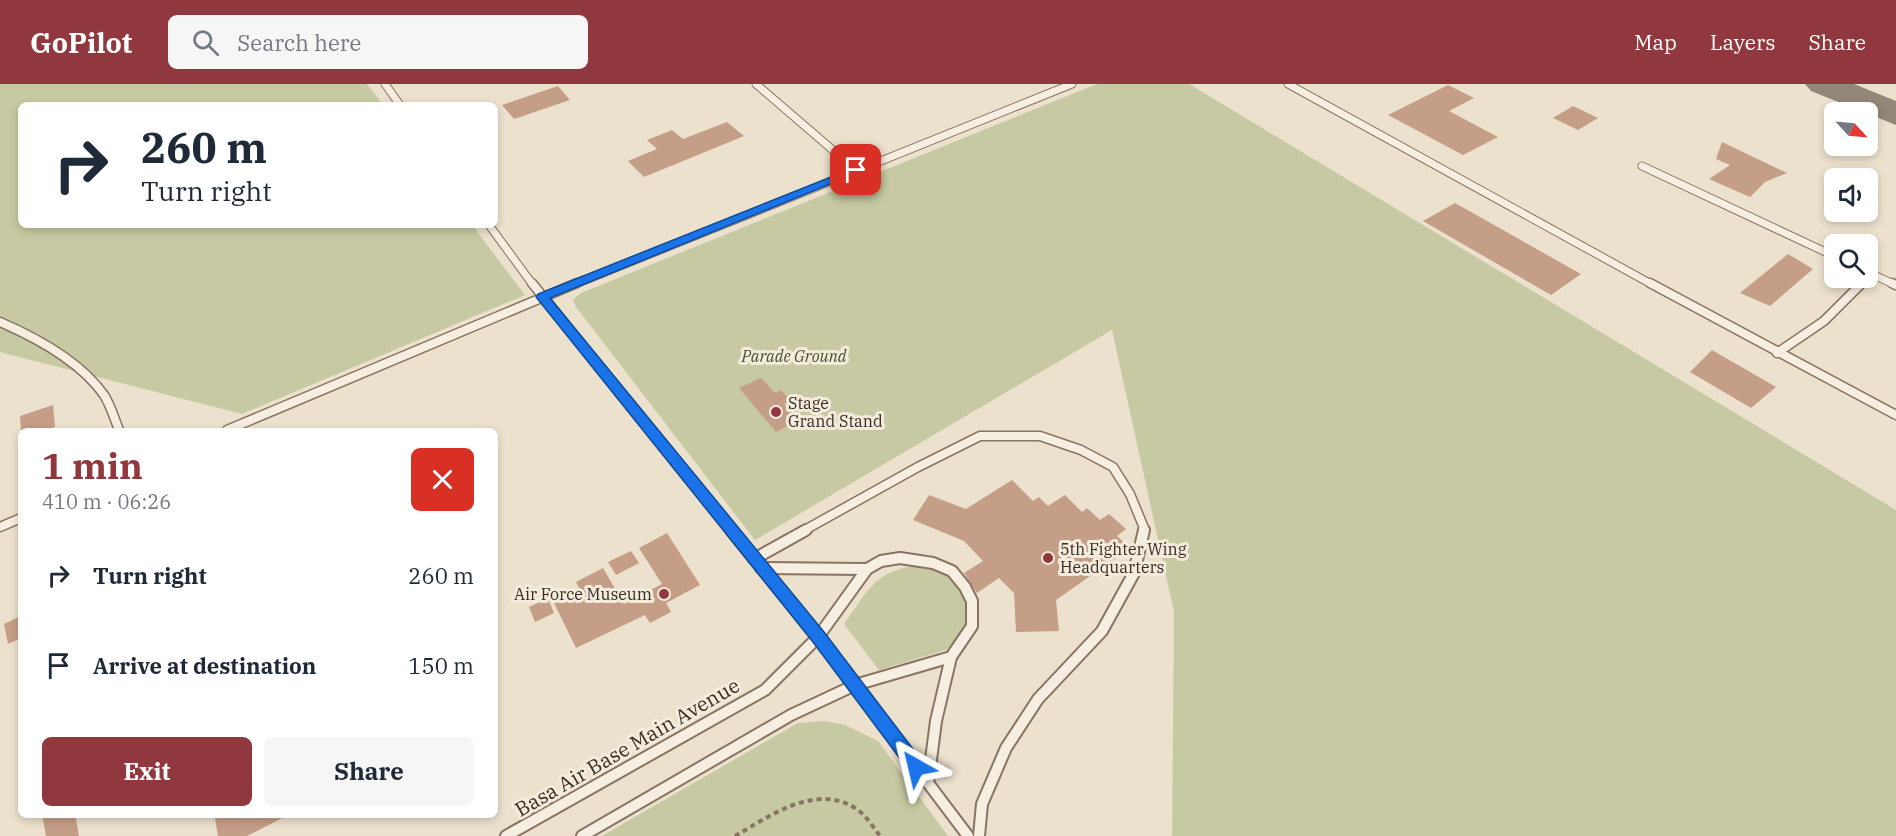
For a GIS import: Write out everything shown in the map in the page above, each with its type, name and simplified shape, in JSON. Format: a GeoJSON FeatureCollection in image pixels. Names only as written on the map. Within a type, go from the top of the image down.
{"type":"FeatureCollection","features":[{"type":"Feature","properties":{"kind":"lane"},"geometry":{"type":"LineString","coordinates":[[385,84],[398,102]]}},
{"type":"Feature","properties":{"kind":"lane"},"geometry":{"type":"LineString","coordinates":[[756,84],[856,170]]}},
{"type":"Feature","properties":{"kind":"lane"},"geometry":{"type":"LineString","coordinates":[[233,428],[542,297],[1072,84]]}},
{"type":"Feature","properties":{"kind":"lane"},"geometry":{"type":"LineString","coordinates":[[1288,84],[1896,416]]}},
{"type":"Feature","properties":{"kind":"lane"},"geometry":{"type":"LineString","coordinates":[[1642,166],[1824,251]]}},
{"type":"Feature","properties":{"kind":"lane"},"geometry":{"type":"LineString","coordinates":[[491,228],[542,297],[819,637],[968,836]]}},
{"type":"Feature","properties":{"kind":"lane"},"geometry":{"type":"LineString","coordinates":[[1878,277],[1896,285]]}},
{"type":"Feature","properties":{"kind":"lane"},"geometry":{"type":"LineString","coordinates":[[1777,353],[1824,321],[1855,288]]}},
{"type":"Feature","properties":{"kind":"lane"},"geometry":{"type":"LineString","coordinates":[[0,322],[19,329],[60,354],[103,393],[118,428]]}},
{"type":"Feature","properties":{"kind":"lane"},"geometry":{"type":"LineString","coordinates":[[754,559],[918,467],[980,436],[1040,436],[1081,450],[1113,467],[1130,494],[1144,528],[1134,573],[1102,631],[1038,699],[1006,748],[982,804],[979,836]]}},
{"type":"Feature","properties":{"kind":"lane"},"geometry":{"type":"LineString","coordinates":[[0,527],[18,519]]}},
{"type":"Feature","properties":{"kind":"lane"},"geometry":{"type":"LineString","coordinates":[[819,637],[867,569],[881,561],[900,558],[933,563],[952,571],[965,587],[972,602],[972,626],[951,657],[936,721],[928,783]]}},
{"type":"Feature","properties":{"kind":"lane"},"geometry":{"type":"LineString","coordinates":[[761,568],[867,569]]}},
{"type":"Feature","properties":{"kind":"lane","name":"Basa Air Base Main Avenue"},"geometry":{"type":"LineString","coordinates":[[507,836],[765,690],[819,637]]}},
{"type":"Feature","properties":{"kind":"lane"},"geometry":{"type":"LineString","coordinates":[[582,836],[791,715],[855,686],[951,657]]}},
{"type":"Feature","properties":{"kind":"path"},"geometry":{"type":"LineString","coordinates":[[735,836],[802,801],[833,797],[856,809],[880,836]]}},
{"type":"Feature","properties":{"kind":"green space"},"geometry":{"type":"Polygon","coordinates":[[[0,84],[367,84],[381,102],[18,102],[18,228],[474,228],[525,295],[242,414],[0,352],[0,84]]]}},
{"type":"Feature","properties":{"kind":"green space","name":"Parade Ground"},"geometry":{"type":"Polygon","coordinates":[[[1097,84],[1189,84],[1896,510],[1896,836],[1172,836],[1174,612],[1112,330],[755,540],[576,307],[573,300],[581,293],[1097,84]]]}},
{"type":"Feature","properties":{"kind":"green space"},"geometry":{"type":"Polygon","coordinates":[[[914,566],[942,572],[954,581],[967,601],[969,617],[967,624],[952,648],[879,670],[844,624],[865,594],[880,579],[889,573],[914,566]]]}},
{"type":"Feature","properties":{"kind":"green space"},"geometry":{"type":"Polygon","coordinates":[[[824,721],[845,725],[878,741],[948,836],[602,836],[798,723],[824,721]]]}},
{"type":"Feature","properties":{"kind":"building"},"geometry":{"type":"Polygon","coordinates":[[[1448,85],[1474,98],[1449,111],[1498,137],[1463,155],[1388,115],[1448,85]]]}},
{"type":"Feature","properties":{"kind":"building"},"geometry":{"type":"Polygon","coordinates":[[[558,86],[570,100],[514,119],[502,105],[558,86]]]}},
{"type":"Feature","properties":{"kind":"building"},"geometry":{"type":"Polygon","coordinates":[[[1573,106],[1598,118],[1578,130],[1553,118],[1573,106]]]}},
{"type":"Feature","properties":{"kind":"building"},"geometry":{"type":"Polygon","coordinates":[[[727,122],[744,136],[644,177],[628,161],[657,149],[647,140],[672,130],[683,139],[727,122]]]}},
{"type":"Feature","properties":{"kind":"building"},"geometry":{"type":"Polygon","coordinates":[[[1722,142],[1787,173],[1765,182],[1750,197],[1709,179],[1730,165],[1716,159],[1722,142]]]}},
{"type":"Feature","properties":{"kind":"building"},"geometry":{"type":"Polygon","coordinates":[[[1455,203],[1581,274],[1551,295],[1423,221],[1455,203]]]}},
{"type":"Feature","properties":{"kind":"building"},"geometry":{"type":"Polygon","coordinates":[[[1788,254],[1813,269],[1770,306],[1740,293],[1788,254]]]}},
{"type":"Feature","properties":{"kind":"building"},"geometry":{"type":"Polygon","coordinates":[[[1712,350],[1776,387],[1751,408],[1690,372],[1712,350]]]}},
{"type":"Feature","properties":{"kind":"building","name":"Stage Grand Stand"},"geometry":{"type":"Polygon","coordinates":[[[761,378],[775,393],[781,390],[791,401],[784,404],[799,420],[776,432],[739,388],[761,378]]]}},
{"type":"Feature","properties":{"kind":"building"},"geometry":{"type":"Polygon","coordinates":[[[53,405],[55,427],[21,428],[20,416],[53,405]]]}},
{"type":"Feature","properties":{"kind":"building","name":"5th Fighter Wing Headquarters"},"geometry":{"type":"Polygon","coordinates":[[[1012,480],[1033,501],[1039,497],[1048,506],[1065,495],[1082,512],[1087,508],[1100,520],[1109,514],[1126,529],[1117,536],[1130,548],[1056,600],[1059,631],[1016,632],[1014,593],[999,578],[977,593],[964,573],[983,561],[964,541],[913,520],[929,495],[966,509],[1012,480]]]}},
{"type":"Feature","properties":{"kind":"building","name":"Air Force Museum"},"geometry":{"type":"Polygon","coordinates":[[[667,533],[700,585],[666,603],[671,612],[650,623],[645,615],[576,648],[554,603],[580,590],[576,582],[603,568],[624,604],[662,584],[639,548],[667,533]]]}},
{"type":"Feature","properties":{"kind":"building"},"geometry":{"type":"Polygon","coordinates":[[[631,551],[639,563],[616,575],[608,562],[631,551]]]}},
{"type":"Feature","properties":{"kind":"building"},"geometry":{"type":"Polygon","coordinates":[[[548,598],[554,613],[535,622],[529,607],[548,598]]]}},
{"type":"Feature","properties":{"kind":"building"},"geometry":{"type":"Polygon","coordinates":[[[18,617],[18,639],[8,644],[4,624],[18,617]]]}},
{"type":"Feature","properties":{"kind":"building"},"geometry":{"type":"Polygon","coordinates":[[[43,818],[76,818],[79,836],[46,836],[43,818]]]}},
{"type":"Feature","properties":{"kind":"building"},"geometry":{"type":"Polygon","coordinates":[[[215,818],[282,818],[247,836],[218,836],[215,818]]]}},
{"type":"Feature","properties":{"kind":"taxiway"},"geometry":{"type":"LineString","coordinates":[[1823,84],[1896,114]]}},
{"type":"Feature","properties":{"kind":"place","name":"Stage Grand Stand"},"geometry":{"type":"Point","coordinates":[776,412]}},
{"type":"Feature","properties":{"kind":"place","name":"5th Fighter Wing Headquarters"},"geometry":{"type":"Point","coordinates":[1048,558]}},
{"type":"Feature","properties":{"kind":"place","name":"Air Force Museum"},"geometry":{"type":"Point","coordinates":[664,594]}},
{"type":"Feature","properties":{"kind":"route"},"geometry":{"type":"LineString","coordinates":[[856,170],[542,297],[819,637],[916,767]]}}]}
